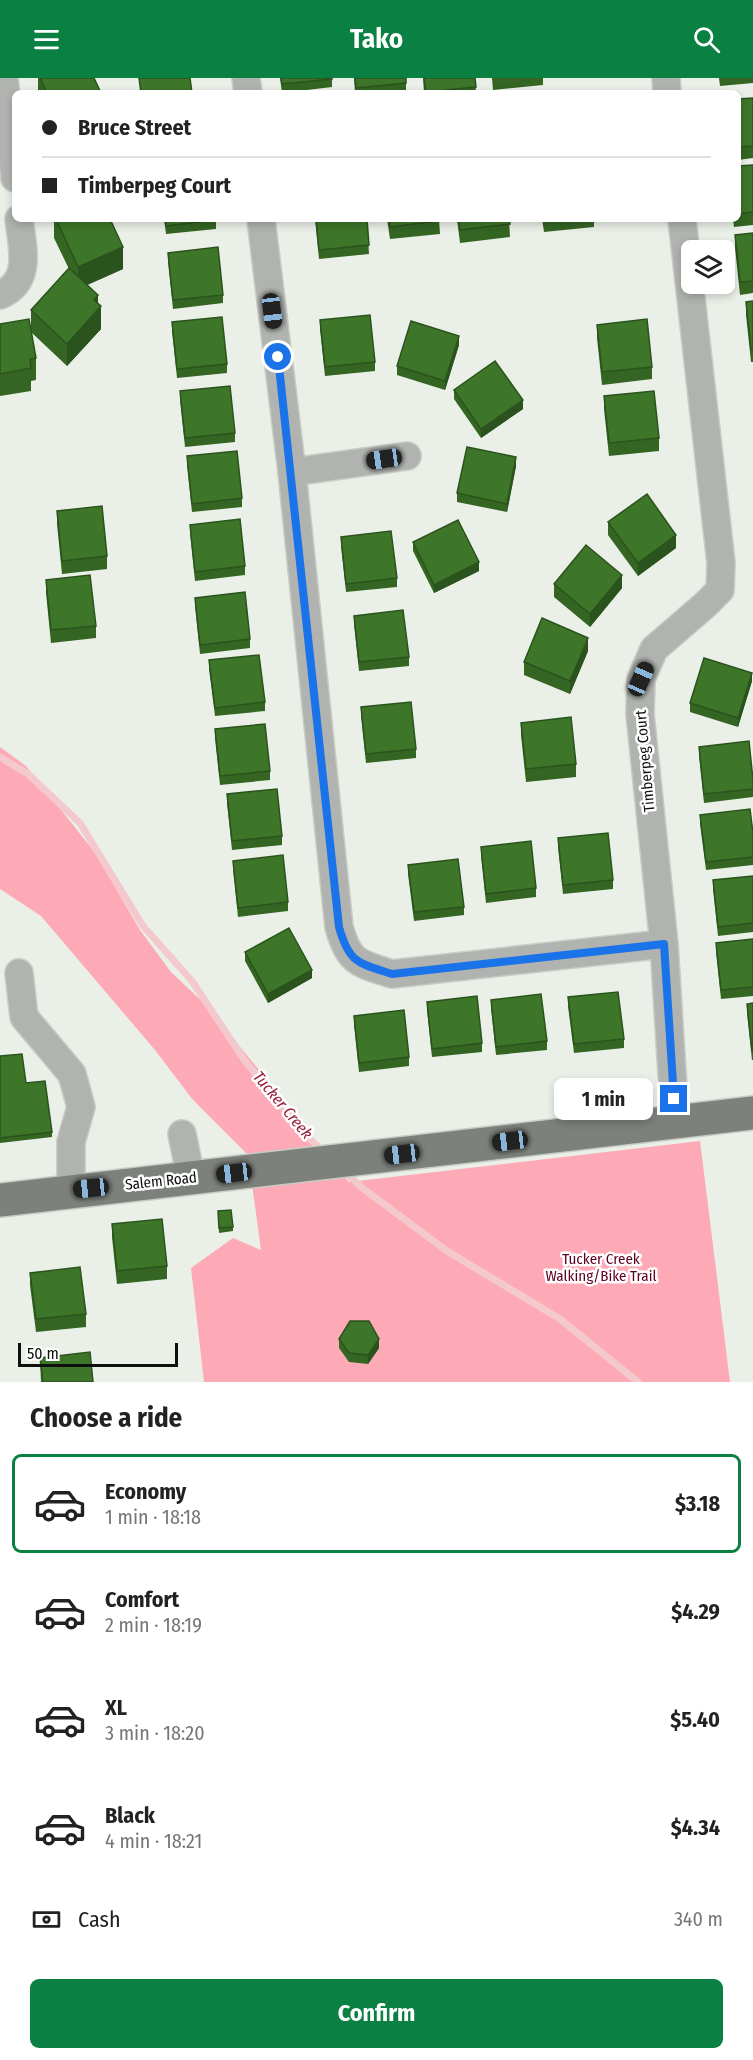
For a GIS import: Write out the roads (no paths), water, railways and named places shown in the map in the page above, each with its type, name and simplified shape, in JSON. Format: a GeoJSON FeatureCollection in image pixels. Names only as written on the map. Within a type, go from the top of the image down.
{"type":"FeatureCollection","features":[{"type":"Feature","properties":{"kind":"main road","name":"Salem Road"},"geometry":{"type":"LineString","coordinates":[[0,1200],[753,1113]]}},
{"type":"Feature","properties":{"kind":"street"},"geometry":{"type":"LineString","coordinates":[[4,78],[12,151]]}},
{"type":"Feature","properties":{"kind":"street"},"geometry":{"type":"LineString","coordinates":[[0,219],[14,229],[21,230],[25,255],[23,269],[17,282],[7,292],[0,295]]}},
{"type":"Feature","properties":{"kind":"street"},"geometry":{"type":"LineString","coordinates":[[261,222],[292,472],[339,927],[345,948],[361,964],[392,974],[664,944]]}},
{"type":"Feature","properties":{"kind":"street","name":"Timberpeg Court"},"geometry":{"type":"LineString","coordinates":[[675,1121],[664,944],[640,714],[641,679],[654,649],[720,590],[721,563],[682,222]]}},
{"type":"Feature","properties":{"kind":"street"},"geometry":{"type":"LineString","coordinates":[[292,472],[407,456]]}},
{"type":"Feature","properties":{"kind":"street"},"geometry":{"type":"LineString","coordinates":[[19,973],[24,1017],[72,1074],[81,1107],[71,1142],[71,1190]]}},
{"type":"Feature","properties":{"kind":"street"},"geometry":{"type":"LineString","coordinates":[[182,1134],[191,1178]]}},
{"type":"Feature","properties":{"kind":"waterway","name":"Tucker Creek"},"geometry":{"type":"LineString","coordinates":[[0,757],[28,774],[80,823],[143,926],[192,981],[245,1061],[309,1138],[325,1153]]}},
{"type":"Feature","properties":{"kind":"waterway","name":"Tucker Creek"},"geometry":{"type":"LineString","coordinates":[[344,1171],[361,1187],[447,1251],[560,1319],[638,1382]]}},
{"type":"Feature","properties":{"kind":"park label","name":"Tucker Creek Walking/Bike Trail"},"geometry":{"type":"Point","coordinates":[601,1268]}}]}
